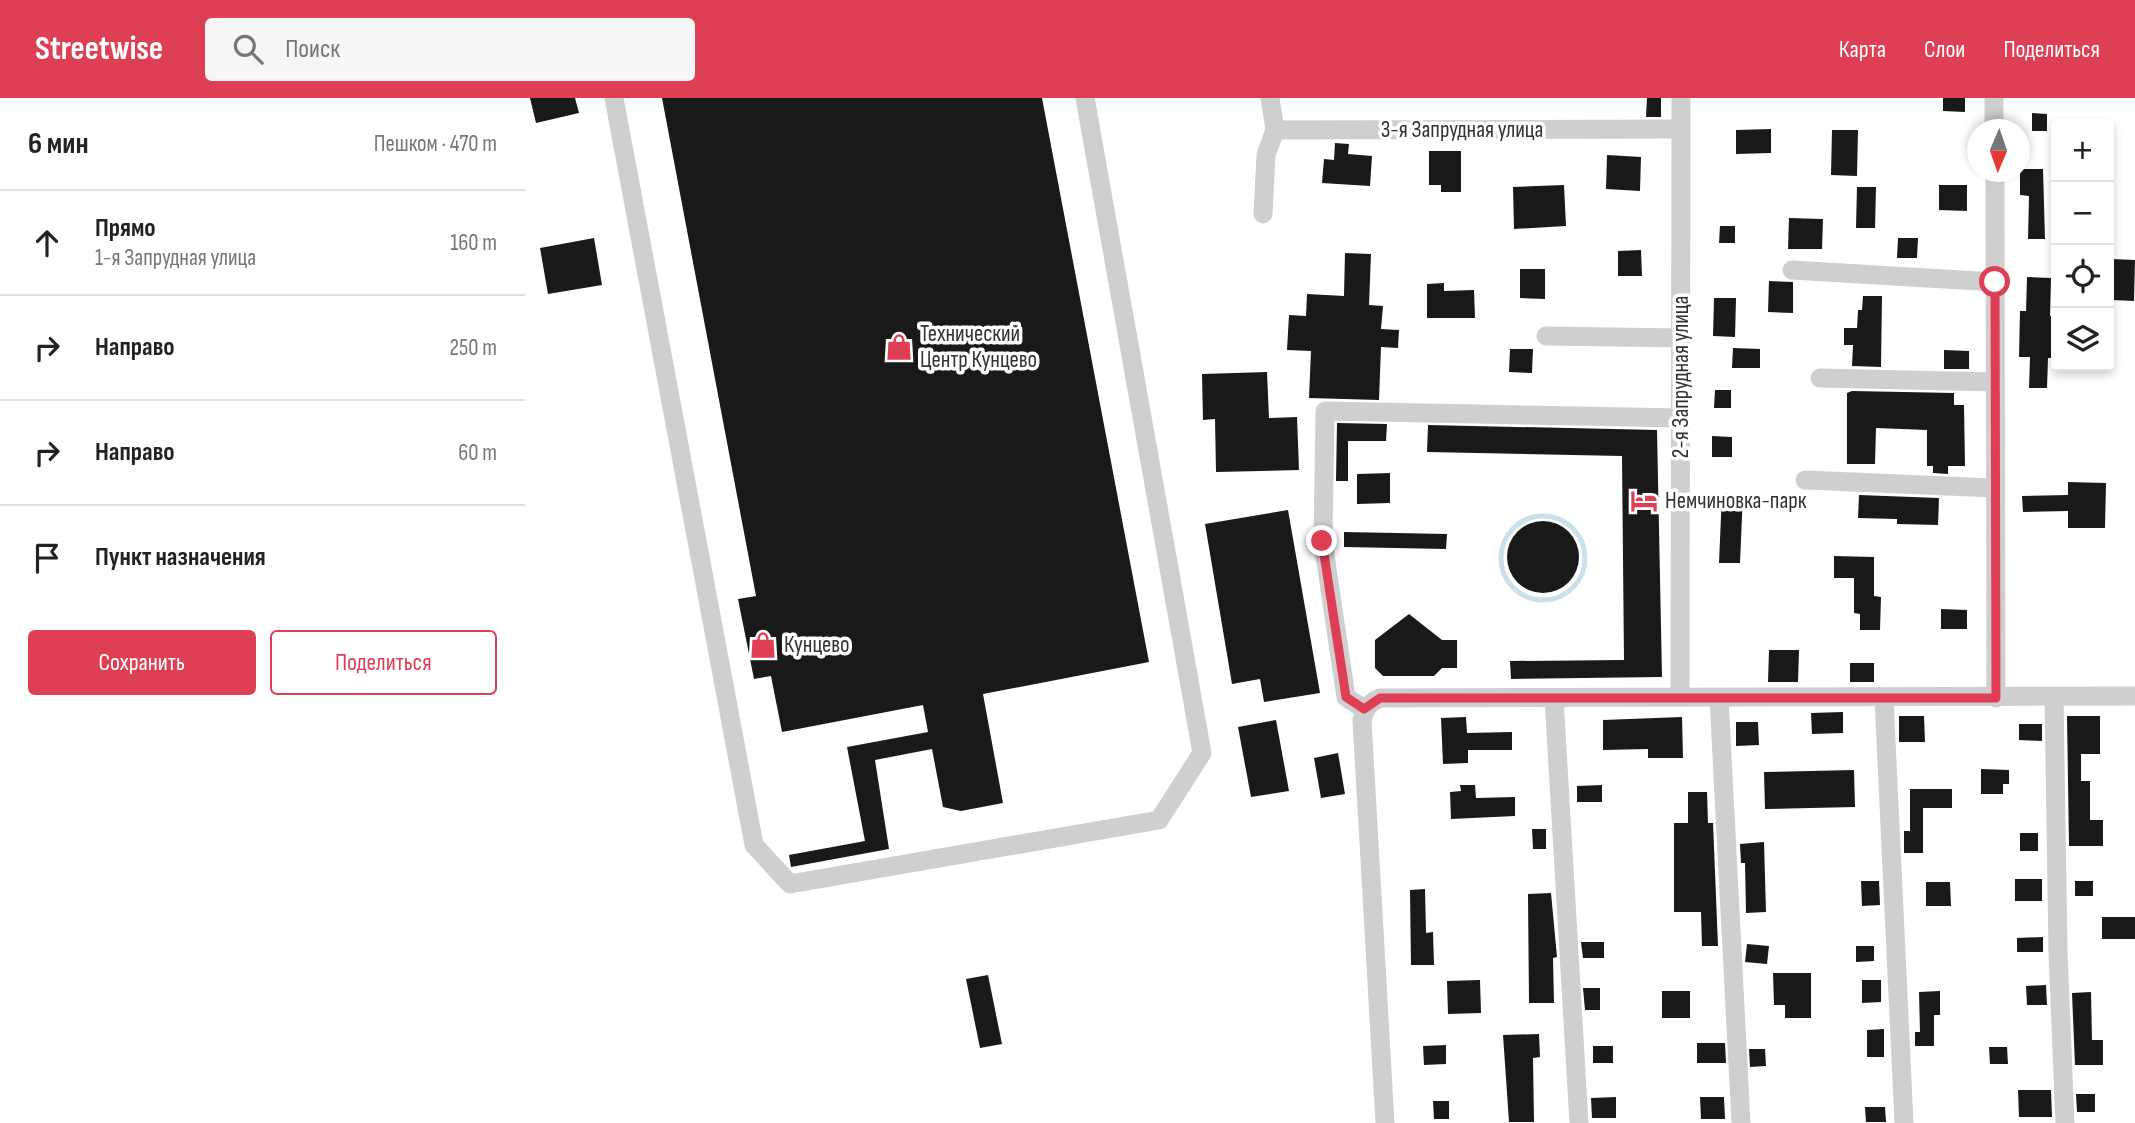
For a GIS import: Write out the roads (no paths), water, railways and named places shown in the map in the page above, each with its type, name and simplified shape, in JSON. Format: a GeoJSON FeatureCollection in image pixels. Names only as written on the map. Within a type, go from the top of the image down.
{"type":"FeatureCollection","features":[{"type":"Feature","properties":{"kind":"street"},"geometry":{"type":"LineString","coordinates":[[614,98],[754,845],[790,884],[1159,820],[1202,753],[1085,98]]}},
{"type":"Feature","properties":{"kind":"street"},"geometry":{"type":"LineString","coordinates":[[1263,214],[1266,155],[1276,130],[1270,98]]}},
{"type":"Feature","properties":{"kind":"street","name":"2-я Запрудная улица"},"geometry":{"type":"LineString","coordinates":[[1680,698],[1681,98]]}},
{"type":"Feature","properties":{"kind":"street"},"geometry":{"type":"LineString","coordinates":[[1994,98],[1994,119]]}},
{"type":"Feature","properties":{"kind":"street","name":"3-я Запрудная улица"},"geometry":{"type":"LineString","coordinates":[[1276,130],[1681,129]]}},
{"type":"Feature","properties":{"kind":"street"},"geometry":{"type":"LineString","coordinates":[[1994,182],[1996,698]]}},
{"type":"Feature","properties":{"kind":"street"},"geometry":{"type":"LineString","coordinates":[[1792,270],[1995,282]]}},
{"type":"Feature","properties":{"kind":"street"},"geometry":{"type":"LineString","coordinates":[[1546,336],[1681,338]]}},
{"type":"Feature","properties":{"kind":"street"},"geometry":{"type":"LineString","coordinates":[[1820,378],[1995,382]]}},
{"type":"Feature","properties":{"kind":"street"},"geometry":{"type":"LineString","coordinates":[[1681,418],[1325,411],[1322,541],[1346,697],[1372,703],[1554,698],[2135,696]]}},
{"type":"Feature","properties":{"kind":"street"},"geometry":{"type":"LineString","coordinates":[[1805,480],[1995,488]]}},
{"type":"Feature","properties":{"kind":"street"},"geometry":{"type":"LineString","coordinates":[[1554,698],[1579,1123]]}},
{"type":"Feature","properties":{"kind":"street"},"geometry":{"type":"LineString","coordinates":[[1720,698],[1741,1123]]}},
{"type":"Feature","properties":{"kind":"street"},"geometry":{"type":"LineString","coordinates":[[1884,698],[1904,1123]]}},
{"type":"Feature","properties":{"kind":"street"},"geometry":{"type":"LineString","coordinates":[[2055,698],[2058,952],[2065,1123]]}},
{"type":"Feature","properties":{"kind":"street"},"geometry":{"type":"LineString","coordinates":[[1372,703],[1362,720],[1385,1123]]}},
{"type":"Feature","properties":{"kind":"waterway"},"geometry":{"type":"LineString","coordinates":[[1543,516],[1559,519],[1573,528],[1582,542],[1585,558],[1582,574],[1573,588],[1559,597],[1543,600],[1527,597],[1513,588],[1504,574],[1501,558],[1504,542],[1513,528],[1527,519],[1543,516]]}},
{"type":"Feature","properties":{"kind":"place","name":"Технический Центр Кунцево"},"geometry":{"type":"Point","coordinates":[899,347]}},
{"type":"Feature","properties":{"kind":"place","name":"Немчиновка-парк"},"geometry":{"type":"Point","coordinates":[1644,501]}},
{"type":"Feature","properties":{"kind":"place","name":"Кунцево"},"geometry":{"type":"Point","coordinates":[763,645]}}]}
